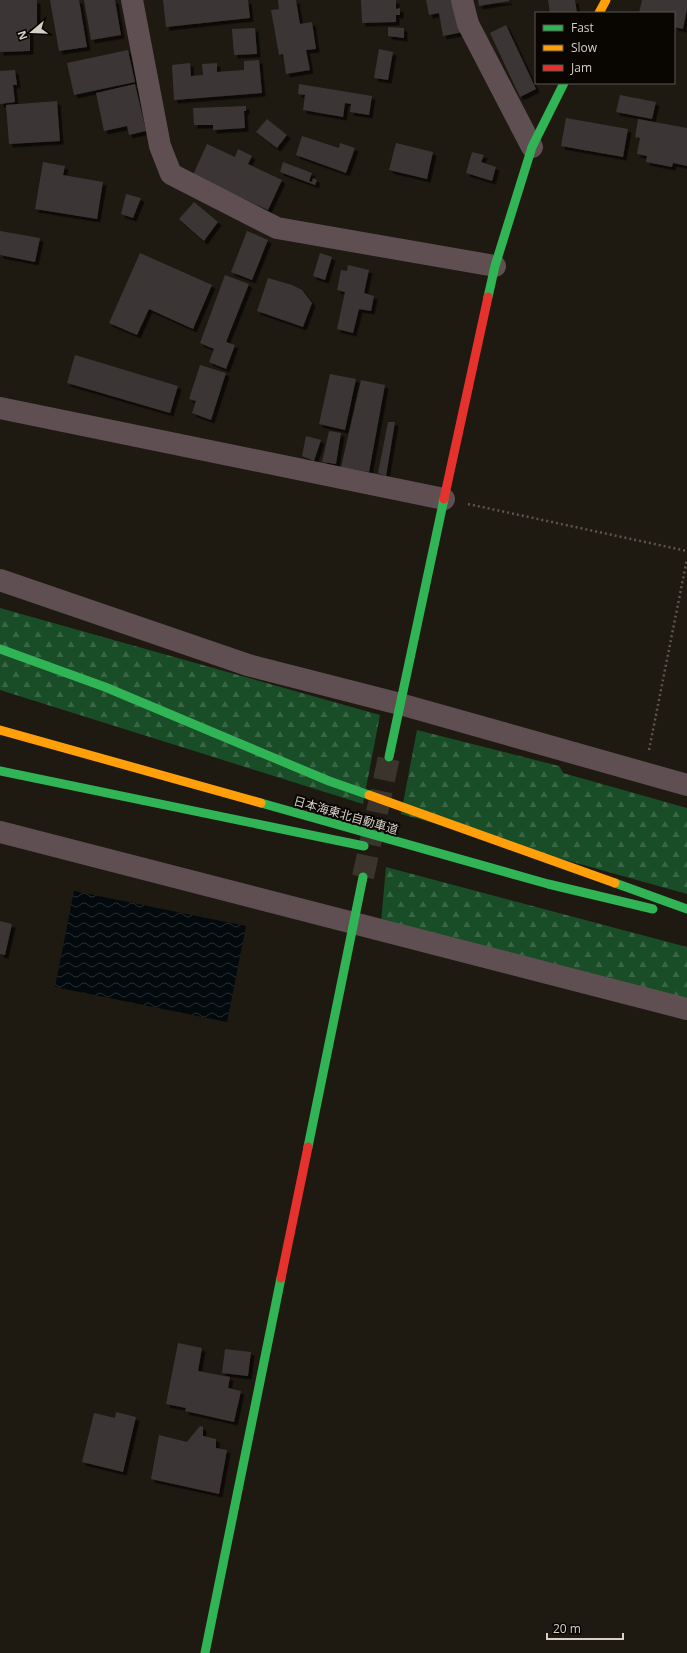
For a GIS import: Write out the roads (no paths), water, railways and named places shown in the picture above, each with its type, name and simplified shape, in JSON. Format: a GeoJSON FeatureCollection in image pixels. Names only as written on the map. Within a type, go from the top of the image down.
{"type":"FeatureCollection","features":[{"type":"Feature","properties":{"kind":"main road"},"geometry":{"type":"LineString","coordinates":[[600,12],[606,0]]}},
{"type":"Feature","properties":{"kind":"main road"},"geometry":{"type":"LineString","coordinates":[[389,757],[495,266],[532,146],[563,84]]}},
{"type":"Feature","properties":{"kind":"main road"},"geometry":{"type":"LineString","coordinates":[[0,649],[105,687],[329,781],[687,908]]}},
{"type":"Feature","properties":{"kind":"main road","name":"日本海東北自動車道"},"geometry":{"type":"LineString","coordinates":[[0,730],[548,884],[664,912]]}},
{"type":"Feature","properties":{"kind":"main road"},"geometry":{"type":"LineString","coordinates":[[0,772],[376,848]]}},
{"type":"Feature","properties":{"kind":"main road"},"geometry":{"type":"LineString","coordinates":[[422,858],[548,884]]}},
{"type":"Feature","properties":{"kind":"main road"},"geometry":{"type":"LineString","coordinates":[[206,1653],[363,877]]}},
{"type":"Feature","properties":{"kind":"street"},"geometry":{"type":"LineString","coordinates":[[132,0],[160,146],[171,174],[277,228],[495,266]]}},
{"type":"Feature","properties":{"kind":"street"},"geometry":{"type":"LineString","coordinates":[[462,0],[468,24],[532,146]]}},
{"type":"Feature","properties":{"kind":"street"},"geometry":{"type":"LineString","coordinates":[[0,408],[444,499]]}},
{"type":"Feature","properties":{"kind":"street"},"geometry":{"type":"LineString","coordinates":[[0,580],[248,665],[400,704],[687,785]]}},
{"type":"Feature","properties":{"kind":"street"},"geometry":{"type":"LineString","coordinates":[[0,832],[687,1009]]}},
{"type":"Feature","properties":{"kind":"water"},"geometry":{"type":"Polygon","coordinates":[[[74,891],[246,926],[227,1022],[55,987],[74,891]]]}},
{"type":"Feature","properties":{"kind":"tunnel"},"geometry":{"type":"LineString","coordinates":[[363,877],[389,757]]}}]}
